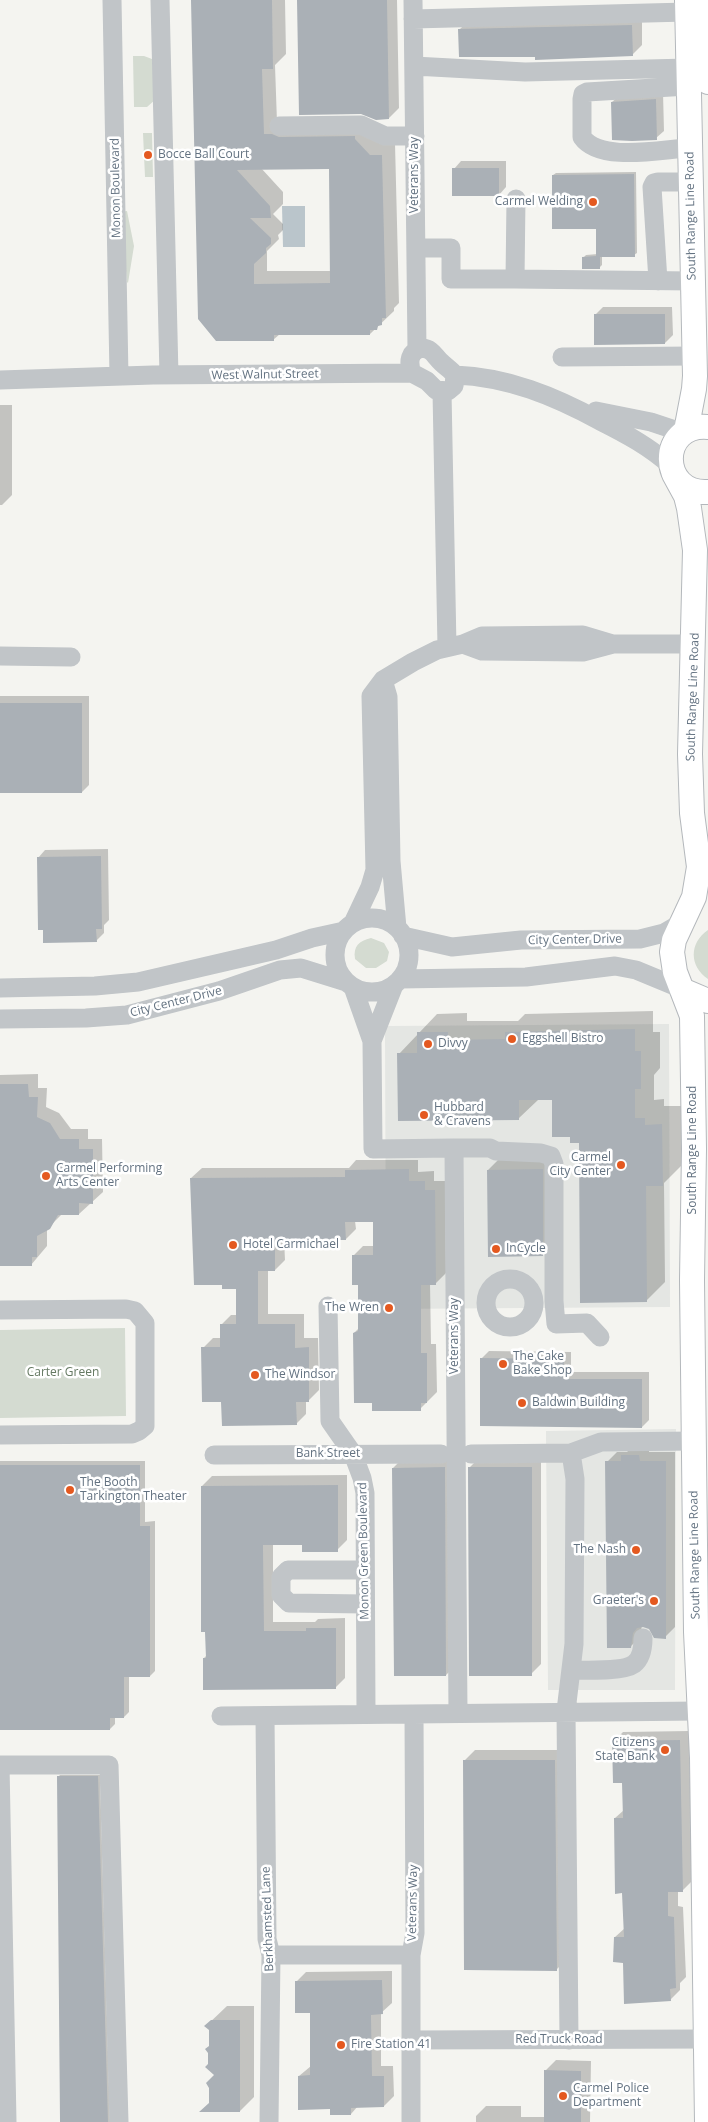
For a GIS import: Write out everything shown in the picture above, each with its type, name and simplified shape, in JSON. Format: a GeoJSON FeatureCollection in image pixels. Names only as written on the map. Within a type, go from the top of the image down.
{"type":"FeatureCollection","features":[{"type":"Feature","properties":{"kind":"main road","name":"South Range Line Road"},"geometry":{"type":"LineString","coordinates":[[694,4],[695,79],[689,148],[695,356],[693,430],[672,448],[672,470],[686,496],[694,537],[694,644],[690,763],[692,813],[699,867],[694,897],[674,940],[672,952],[673,965],[692,1016],[694,1149],[692,1280],[696,1632],[702,1697],[705,1807],[706,2122]]}},
{"type":"Feature","properties":{"kind":"main road"},"geometry":{"type":"LineString","coordinates":[[672,470],[678,480],[688,489],[708,492]]}},
{"type":"Feature","properties":{"kind":"main road"},"geometry":{"type":"LineString","coordinates":[[684,921],[708,908]]}},
{"type":"Feature","properties":{"kind":"main road"},"geometry":{"type":"LineString","coordinates":[[682,990],[708,1001]]}},
{"type":"Feature","properties":{"kind":"street","name":"Monon Boulevard"},"geometry":{"type":"LineString","coordinates":[[112,0],[119,376]]}},
{"type":"Feature","properties":{"kind":"street"},"geometry":{"type":"LineString","coordinates":[[160,0],[169,376]]}},
{"type":"Feature","properties":{"kind":"street"},"geometry":{"type":"LineString","coordinates":[[413,9],[694,4]]}},
{"type":"Feature","properties":{"kind":"street","name":"Veterans Way"},"geometry":{"type":"LineString","coordinates":[[412,373],[409,361],[417,349],[413,9]]}},
{"type":"Feature","properties":{"kind":"street"},"geometry":{"type":"LineString","coordinates":[[414,66],[524,72],[609,72],[695,79]]}},
{"type":"Feature","properties":{"kind":"street"},"geometry":{"type":"LineString","coordinates":[[689,148],[660,151],[609,152],[586,142],[582,137],[582,98],[583,94],[587,92],[695,79]]}},
{"type":"Feature","properties":{"kind":"street"},"geometry":{"type":"LineString","coordinates":[[279,126],[361,125],[385,136],[415,136]]}},
{"type":"Feature","properties":{"kind":"street"},"geometry":{"type":"LineString","coordinates":[[658,281],[652,187],[654,183],[658,182],[690,182]]}},
{"type":"Feature","properties":{"kind":"street"},"geometry":{"type":"LineString","coordinates":[[516,199],[516,280]]}},
{"type":"Feature","properties":{"kind":"street"},"geometry":{"type":"LineString","coordinates":[[416,248],[451,248],[451,279],[692,281]]}},
{"type":"Feature","properties":{"kind":"street"},"geometry":{"type":"LineString","coordinates":[[417,349],[428,348],[455,375],[489,378],[518,384],[573,406],[631,436],[658,454],[672,470]]}},
{"type":"Feature","properties":{"kind":"street"},"geometry":{"type":"LineString","coordinates":[[562,357],[695,356]]}},
{"type":"Feature","properties":{"kind":"street","name":"West Walnut Street"},"geometry":{"type":"LineString","coordinates":[[0,380],[119,376],[412,373]]}},
{"type":"Feature","properties":{"kind":"street"},"geometry":{"type":"LineString","coordinates":[[412,373],[427,381],[436,390],[442,392],[448,391],[454,386],[455,375]]}},
{"type":"Feature","properties":{"kind":"street"},"geometry":{"type":"LineString","coordinates":[[442,392],[455,645]]}},
{"type":"Feature","properties":{"kind":"street"},"geometry":{"type":"LineString","coordinates":[[573,406],[693,430]]}},
{"type":"Feature","properties":{"kind":"street"},"geometry":{"type":"LineString","coordinates":[[600,1337],[586,1323],[556,1324],[554,1301],[553,1159],[541,1153],[508,1153],[490,1148],[373,1148],[372,1041],[349,985],[339,973],[335,963],[334,952],[337,941],[348,927],[370,887],[375,870],[370,696],[383,680],[413,662],[455,645],[482,651],[583,652],[613,644],[694,644]]}},
{"type":"Feature","properties":{"kind":"street"},"geometry":{"type":"LineString","coordinates":[[0,656],[71,656]]}},
{"type":"Feature","properties":{"kind":"street"},"geometry":{"type":"LineString","coordinates":[[372,1041],[397,982],[408,963],[409,955],[400,932],[391,861],[388,697],[383,680]]}},
{"type":"Feature","properties":{"kind":"street"},"geometry":{"type":"LineString","coordinates":[[0,988],[95,986],[138,982],[276,950],[348,927],[364,919],[377,919],[388,922],[400,932]]}},
{"type":"Feature","properties":{"kind":"street","name":"City Center Drive"},"geometry":{"type":"LineString","coordinates":[[400,932],[452,947],[546,939],[640,939],[664,934],[684,921]]}},
{"type":"Feature","properties":{"kind":"street"},"geometry":{"type":"LineString","coordinates":[[349,985],[370,992],[387,989],[397,982],[526,978],[615,966],[636,970],[682,990]]}},
{"type":"Feature","properties":{"kind":"street","name":"City Center Drive"},"geometry":{"type":"LineString","coordinates":[[0,1019],[86,1018],[127,1015],[219,992],[287,969],[301,968],[312,970],[349,985]]}},
{"type":"Feature","properties":{"kind":"street","name":"Veterans Way"},"geometry":{"type":"LineString","coordinates":[[454,1148],[458,1713]]}},
{"type":"Feature","properties":{"kind":"street"},"geometry":{"type":"LineString","coordinates":[[509,1279],[519,1280],[527,1285],[533,1293],[535,1302],[534,1312],[529,1320],[521,1326],[511,1328],[494,1322],[488,1314],[485,1304],[487,1295],[492,1287],[500,1281],[509,1279]]}},
{"type":"Feature","properties":{"kind":"street"},"geometry":{"type":"LineString","coordinates":[[535,1302],[554,1301]]}},
{"type":"Feature","properties":{"kind":"street"},"geometry":{"type":"LineString","coordinates":[[455,1304],[485,1304]]}},
{"type":"Feature","properties":{"kind":"street","name":"Monon Green Boulevard"},"geometry":{"type":"LineString","coordinates":[[328,1306],[330,1421],[353,1454],[362,1478],[365,1493],[366,1714]]}},
{"type":"Feature","properties":{"kind":"street"},"geometry":{"type":"LineString","coordinates":[[0,1310],[126,1309],[135,1311],[145,1323],[145,1426],[139,1432],[132,1434],[0,1435]]}},
{"type":"Feature","properties":{"kind":"street"},"geometry":{"type":"LineString","coordinates":[[471,1454],[571,1454],[600,1442],[694,1441]]}},
{"type":"Feature","properties":{"kind":"street","name":"Bank Street"},"geometry":{"type":"LineString","coordinates":[[214,1455],[441,1454]]}},
{"type":"Feature","properties":{"kind":"street"},"geometry":{"type":"LineString","coordinates":[[569,2040],[564,1931],[566,1712],[574,1644],[575,1479],[571,1454]]}},
{"type":"Feature","properties":{"kind":"street"},"geometry":{"type":"LineString","coordinates":[[365,1570],[288,1570],[281,1577],[281,1595],[289,1602],[365,1604]]}},
{"type":"Feature","properties":{"kind":"street"},"geometry":{"type":"LineString","coordinates":[[571,1670],[618,1668],[634,1664],[641,1654],[644,1638]]}},
{"type":"Feature","properties":{"kind":"street"},"geometry":{"type":"LineString","coordinates":[[221,1716],[566,1712],[702,1697]]}},
{"type":"Feature","properties":{"kind":"street","name":"Veterans Way"},"geometry":{"type":"LineString","coordinates":[[411,2122],[411,1955],[415,1933],[414,1714]]}},
{"type":"Feature","properties":{"kind":"street","name":"Berkhamsted Lane"},"geometry":{"type":"LineString","coordinates":[[265,1716],[267,1939],[271,1955],[269,2122]]}},
{"type":"Feature","properties":{"kind":"street"},"geometry":{"type":"LineString","coordinates":[[7,2122],[0,1765],[99,1764],[109,1764],[119,2122]]}},
{"type":"Feature","properties":{"kind":"street"},"geometry":{"type":"LineString","coordinates":[[271,1955],[411,1955]]}},
{"type":"Feature","properties":{"kind":"street","name":"Red Truck Road"},"geometry":{"type":"LineString","coordinates":[[412,2040],[706,2039]]}},
{"type":"Feature","properties":{"kind":"shaded area"},"geometry":{"type":"Polygon","coordinates":[[[282,206],[305,206],[305,247],[283,247],[282,206]]]}},
{"type":"Feature","properties":{"kind":"shaded area"},"geometry":{"type":"Polygon","coordinates":[[[669,1024],[670,1307],[386,1309],[385,1026],[669,1024]]]}},
{"type":"Feature","properties":{"kind":"shaded area"},"geometry":{"type":"Polygon","coordinates":[[[676,1429],[675,1690],[548,1690],[546,1431],[676,1429]]]}},
{"type":"Feature","properties":{"kind":"green space"},"geometry":{"type":"Polygon","coordinates":[[[133,56],[144,56],[152,59],[156,99],[147,107],[134,107],[133,56]]]}},
{"type":"Feature","properties":{"kind":"green space","name":"Bocce Ball Court"},"geometry":{"type":"Polygon","coordinates":[[[143,133],[152,133],[153,177],[145,177],[143,133]]]}},
{"type":"Feature","properties":{"kind":"green space"},"geometry":{"type":"Polygon","coordinates":[[[127,211],[134,246],[128,283],[121,212],[127,211]]]}},
{"type":"Feature","properties":{"kind":"green space"},"geometry":{"type":"Polygon","coordinates":[[[708,930],[708,979],[697,968],[694,954],[697,941],[708,930]]]}},
{"type":"Feature","properties":{"kind":"green space"},"geometry":{"type":"Polygon","coordinates":[[[371,938],[384,943],[389,952],[387,961],[376,968],[366,968],[355,959],[355,951],[360,943],[371,938]]]}},
{"type":"Feature","properties":{"kind":"green space","name":"Carter Green"},"geometry":{"type":"Polygon","coordinates":[[[125,1328],[126,1416],[0,1418],[0,1330],[125,1328]]]}},
{"type":"Feature","properties":{"kind":"building"},"geometry":{"type":"Polygon","coordinates":[[[191,0],[272,0],[273,69],[262,69],[264,134],[272,134],[279,137],[355,136],[355,139],[370,155],[382,155],[386,318],[382,318],[382,325],[378,326],[377,330],[370,330],[370,335],[274,335],[274,341],[216,341],[198,319],[191,0]],[[329,169],[237,170],[270,206],[271,218],[250,218],[271,238],[271,244],[266,248],[266,253],[254,264],[254,284],[330,283],[329,169]]]}},
{"type":"Feature","properties":{"kind":"building"},"geometry":{"type":"Polygon","coordinates":[[[297,0],[387,0],[389,119],[376,120],[361,114],[299,115],[297,0]]]}},
{"type":"Feature","properties":{"kind":"building"},"geometry":{"type":"Polygon","coordinates":[[[632,25],[633,56],[535,60],[535,57],[459,57],[458,29],[632,25]]]}},
{"type":"Feature","properties":{"kind":"building"},"geometry":{"type":"Polygon","coordinates":[[[656,99],[657,140],[612,140],[611,102],[656,99]]]}},
{"type":"Feature","properties":{"kind":"building"},"geometry":{"type":"Polygon","coordinates":[[[452,168],[499,168],[499,196],[452,196],[452,168]]]}},
{"type":"Feature","properties":{"kind":"building","name":"Carmel Welding"},"geometry":{"type":"Polygon","coordinates":[[[634,174],[635,257],[600,257],[600,269],[582,269],[582,257],[596,256],[596,229],[552,229],[552,175],[634,174]]]}},
{"type":"Feature","properties":{"kind":"building"},"geometry":{"type":"Polygon","coordinates":[[[594,314],[665,314],[665,344],[594,345],[594,314]]]}},
{"type":"Feature","properties":{"kind":"building"},"geometry":{"type":"Polygon","coordinates":[[[0,703],[82,703],[82,793],[0,793],[0,703]]]}},
{"type":"Feature","properties":{"kind":"building"},"geometry":{"type":"Polygon","coordinates":[[[101,856],[102,929],[96,929],[97,942],[43,943],[43,930],[38,930],[37,857],[101,856]]]}},
{"type":"Feature","properties":{"kind":"building","name":"Carmel City Center"},"geometry":{"type":"Polygon","coordinates":[[[635,1029],[635,1051],[641,1051],[641,1089],[635,1089],[635,1118],[645,1118],[645,1125],[662,1124],[663,1186],[646,1186],[647,1302],[580,1303],[579,1143],[570,1143],[570,1137],[552,1137],[552,1100],[519,1100],[519,1120],[398,1121],[397,1053],[417,1053],[417,1032],[448,1032],[448,1040],[505,1039],[505,1032],[635,1029]]]}},
{"type":"Feature","properties":{"kind":"building","name":"Carmel Performing Arts Center"},"geometry":{"type":"Polygon","coordinates":[[[0,1084],[28,1084],[29,1097],[38,1097],[37,1117],[50,1123],[60,1139],[79,1139],[79,1149],[93,1149],[93,1204],[79,1203],[79,1215],[58,1215],[50,1229],[37,1236],[37,1257],[32,1257],[32,1266],[0,1266],[0,1084]]]}},
{"type":"Feature","properties":{"kind":"building"},"geometry":{"type":"Polygon","coordinates":[[[409,1169],[409,1181],[425,1181],[425,1190],[435,1190],[436,1285],[421,1285],[421,1353],[427,1353],[427,1403],[421,1403],[421,1411],[372,1411],[372,1403],[354,1403],[353,1333],[358,1331],[358,1285],[352,1285],[352,1255],[373,1255],[373,1222],[345,1222],[346,1240],[275,1240],[275,1271],[258,1271],[258,1324],[295,1324],[295,1348],[309,1347],[309,1402],[296,1402],[297,1425],[222,1426],[221,1402],[202,1402],[201,1347],[220,1347],[220,1324],[236,1324],[236,1289],[222,1289],[222,1285],[194,1285],[190,1178],[345,1177],[345,1170],[409,1169]]]}},
{"type":"Feature","properties":{"kind":"building","name":"Carmel City Center"},"geometry":{"type":"Polygon","coordinates":[[[543,1169],[543,1256],[488,1257],[487,1170],[543,1169]]]}},
{"type":"Feature","properties":{"kind":"building"},"geometry":{"type":"Polygon","coordinates":[[[480,1358],[564,1359],[563,1379],[642,1379],[642,1428],[480,1426],[480,1358]]]}},
{"type":"Feature","properties":{"kind":"building","name":"The Nash"},"geometry":{"type":"Polygon","coordinates":[[[621,1455],[639,1455],[640,1461],[666,1461],[666,1639],[654,1638],[649,1629],[643,1627],[637,1628],[633,1633],[631,1648],[607,1648],[605,1461],[621,1461],[621,1455]]]}},
{"type":"Feature","properties":{"kind":"building"},"geometry":{"type":"Polygon","coordinates":[[[0,1465],[140,1465],[140,1526],[150,1526],[150,1677],[124,1677],[124,1718],[110,1718],[110,1730],[0,1730],[0,1465]]]}},
{"type":"Feature","properties":{"kind":"building"},"geometry":{"type":"Polygon","coordinates":[[[445,1467],[446,1676],[394,1676],[392,1468],[445,1467]]]}},
{"type":"Feature","properties":{"kind":"building"},"geometry":{"type":"Polygon","coordinates":[[[468,1467],[532,1467],[532,1676],[469,1676],[468,1467]]]}},
{"type":"Feature","properties":{"kind":"building"},"geometry":{"type":"Polygon","coordinates":[[[338,1485],[338,1552],[302,1552],[302,1545],[263,1545],[264,1631],[306,1631],[306,1628],[336,1628],[336,1689],[203,1690],[203,1658],[206,1658],[205,1632],[201,1632],[201,1486],[338,1485]]]}},
{"type":"Feature","properties":{"kind":"building"},"geometry":{"type":"Polygon","coordinates":[[[680,1740],[683,1892],[668,1892],[668,1916],[674,1917],[676,1988],[670,1989],[671,2001],[624,2004],[623,1963],[613,1962],[614,1937],[624,1937],[622,1893],[615,1894],[614,1818],[623,1818],[622,1783],[613,1783],[612,1741],[680,1740]]]}},
{"type":"Feature","properties":{"kind":"building"},"geometry":{"type":"Polygon","coordinates":[[[463,1760],[555,1760],[557,1971],[464,1970],[463,1760]]]}},
{"type":"Feature","properties":{"kind":"building"},"geometry":{"type":"Polygon","coordinates":[[[57,1776],[98,1776],[108,2122],[60,2122],[57,1776]]]}},
{"type":"Feature","properties":{"kind":"building","name":"Fire Station 41"},"geometry":{"type":"Polygon","coordinates":[[[382,1980],[383,2014],[371,2015],[372,2076],[384,2076],[384,2107],[351,2108],[351,2115],[330,2115],[330,2109],[298,2110],[298,2076],[310,2075],[310,2013],[295,2013],[295,1981],[382,1980]]]}},
{"type":"Feature","properties":{"kind":"building"},"geometry":{"type":"Polygon","coordinates":[[[211,2020],[240,2020],[240,2112],[199,2112],[209,2103],[209,2088],[206,2083],[214,2075],[205,2067],[208,2064],[208,2053],[205,2049],[209,2046],[209,2030],[204,2026],[211,2020]]]}},
{"type":"Feature","properties":{"kind":"building","name":"Carmel Police Department"},"geometry":{"type":"Polygon","coordinates":[[[544,2070],[581,2071],[581,2122],[544,2122],[544,2070]]]}},
{"type":"Feature","properties":{"kind":"place","name":"Bocce Ball Court"},"geometry":{"type":"Point","coordinates":[148,155]}},
{"type":"Feature","properties":{"kind":"place","name":"Carmel Welding"},"geometry":{"type":"Point","coordinates":[593,202]}},
{"type":"Feature","properties":{"kind":"place","name":"Eggshell Bistro"},"geometry":{"type":"Point","coordinates":[512,1039]}},
{"type":"Feature","properties":{"kind":"place","name":"Divvy"},"geometry":{"type":"Point","coordinates":[428,1044]}},
{"type":"Feature","properties":{"kind":"place","name":"Hubbard & Cravens"},"geometry":{"type":"Point","coordinates":[424,1115]}},
{"type":"Feature","properties":{"kind":"place","name":"Carmel City Center"},"geometry":{"type":"Point","coordinates":[621,1165]}},
{"type":"Feature","properties":{"kind":"place","name":"Carmel Performing Arts Center"},"geometry":{"type":"Point","coordinates":[46,1176]}},
{"type":"Feature","properties":{"kind":"place","name":"Hotel Carmichael"},"geometry":{"type":"Point","coordinates":[233,1245]}},
{"type":"Feature","properties":{"kind":"place","name":"InCycle"},"geometry":{"type":"Point","coordinates":[496,1249]}},
{"type":"Feature","properties":{"kind":"place","name":"The Wren"},"geometry":{"type":"Point","coordinates":[389,1308]}},
{"type":"Feature","properties":{"kind":"place","name":"The Cake Bake Shop"},"geometry":{"type":"Point","coordinates":[503,1364]}},
{"type":"Feature","properties":{"kind":"place","name":"The Windsor"},"geometry":{"type":"Point","coordinates":[255,1375]}},
{"type":"Feature","properties":{"kind":"place","name":"Baldwin Building"},"geometry":{"type":"Point","coordinates":[522,1403]}},
{"type":"Feature","properties":{"kind":"place","name":"The Booth Tarkington Theater"},"geometry":{"type":"Point","coordinates":[70,1490]}},
{"type":"Feature","properties":{"kind":"place","name":"The Nash"},"geometry":{"type":"Point","coordinates":[636,1550]}},
{"type":"Feature","properties":{"kind":"place","name":"Graeter's"},"geometry":{"type":"Point","coordinates":[654,1601]}},
{"type":"Feature","properties":{"kind":"place","name":"Citizens State Bank"},"geometry":{"type":"Point","coordinates":[665,1750]}},
{"type":"Feature","properties":{"kind":"place","name":"Fire Station 41"},"geometry":{"type":"Point","coordinates":[341,2045]}},
{"type":"Feature","properties":{"kind":"place","name":"Carmel Police Department"},"geometry":{"type":"Point","coordinates":[563,2096]}}]}
